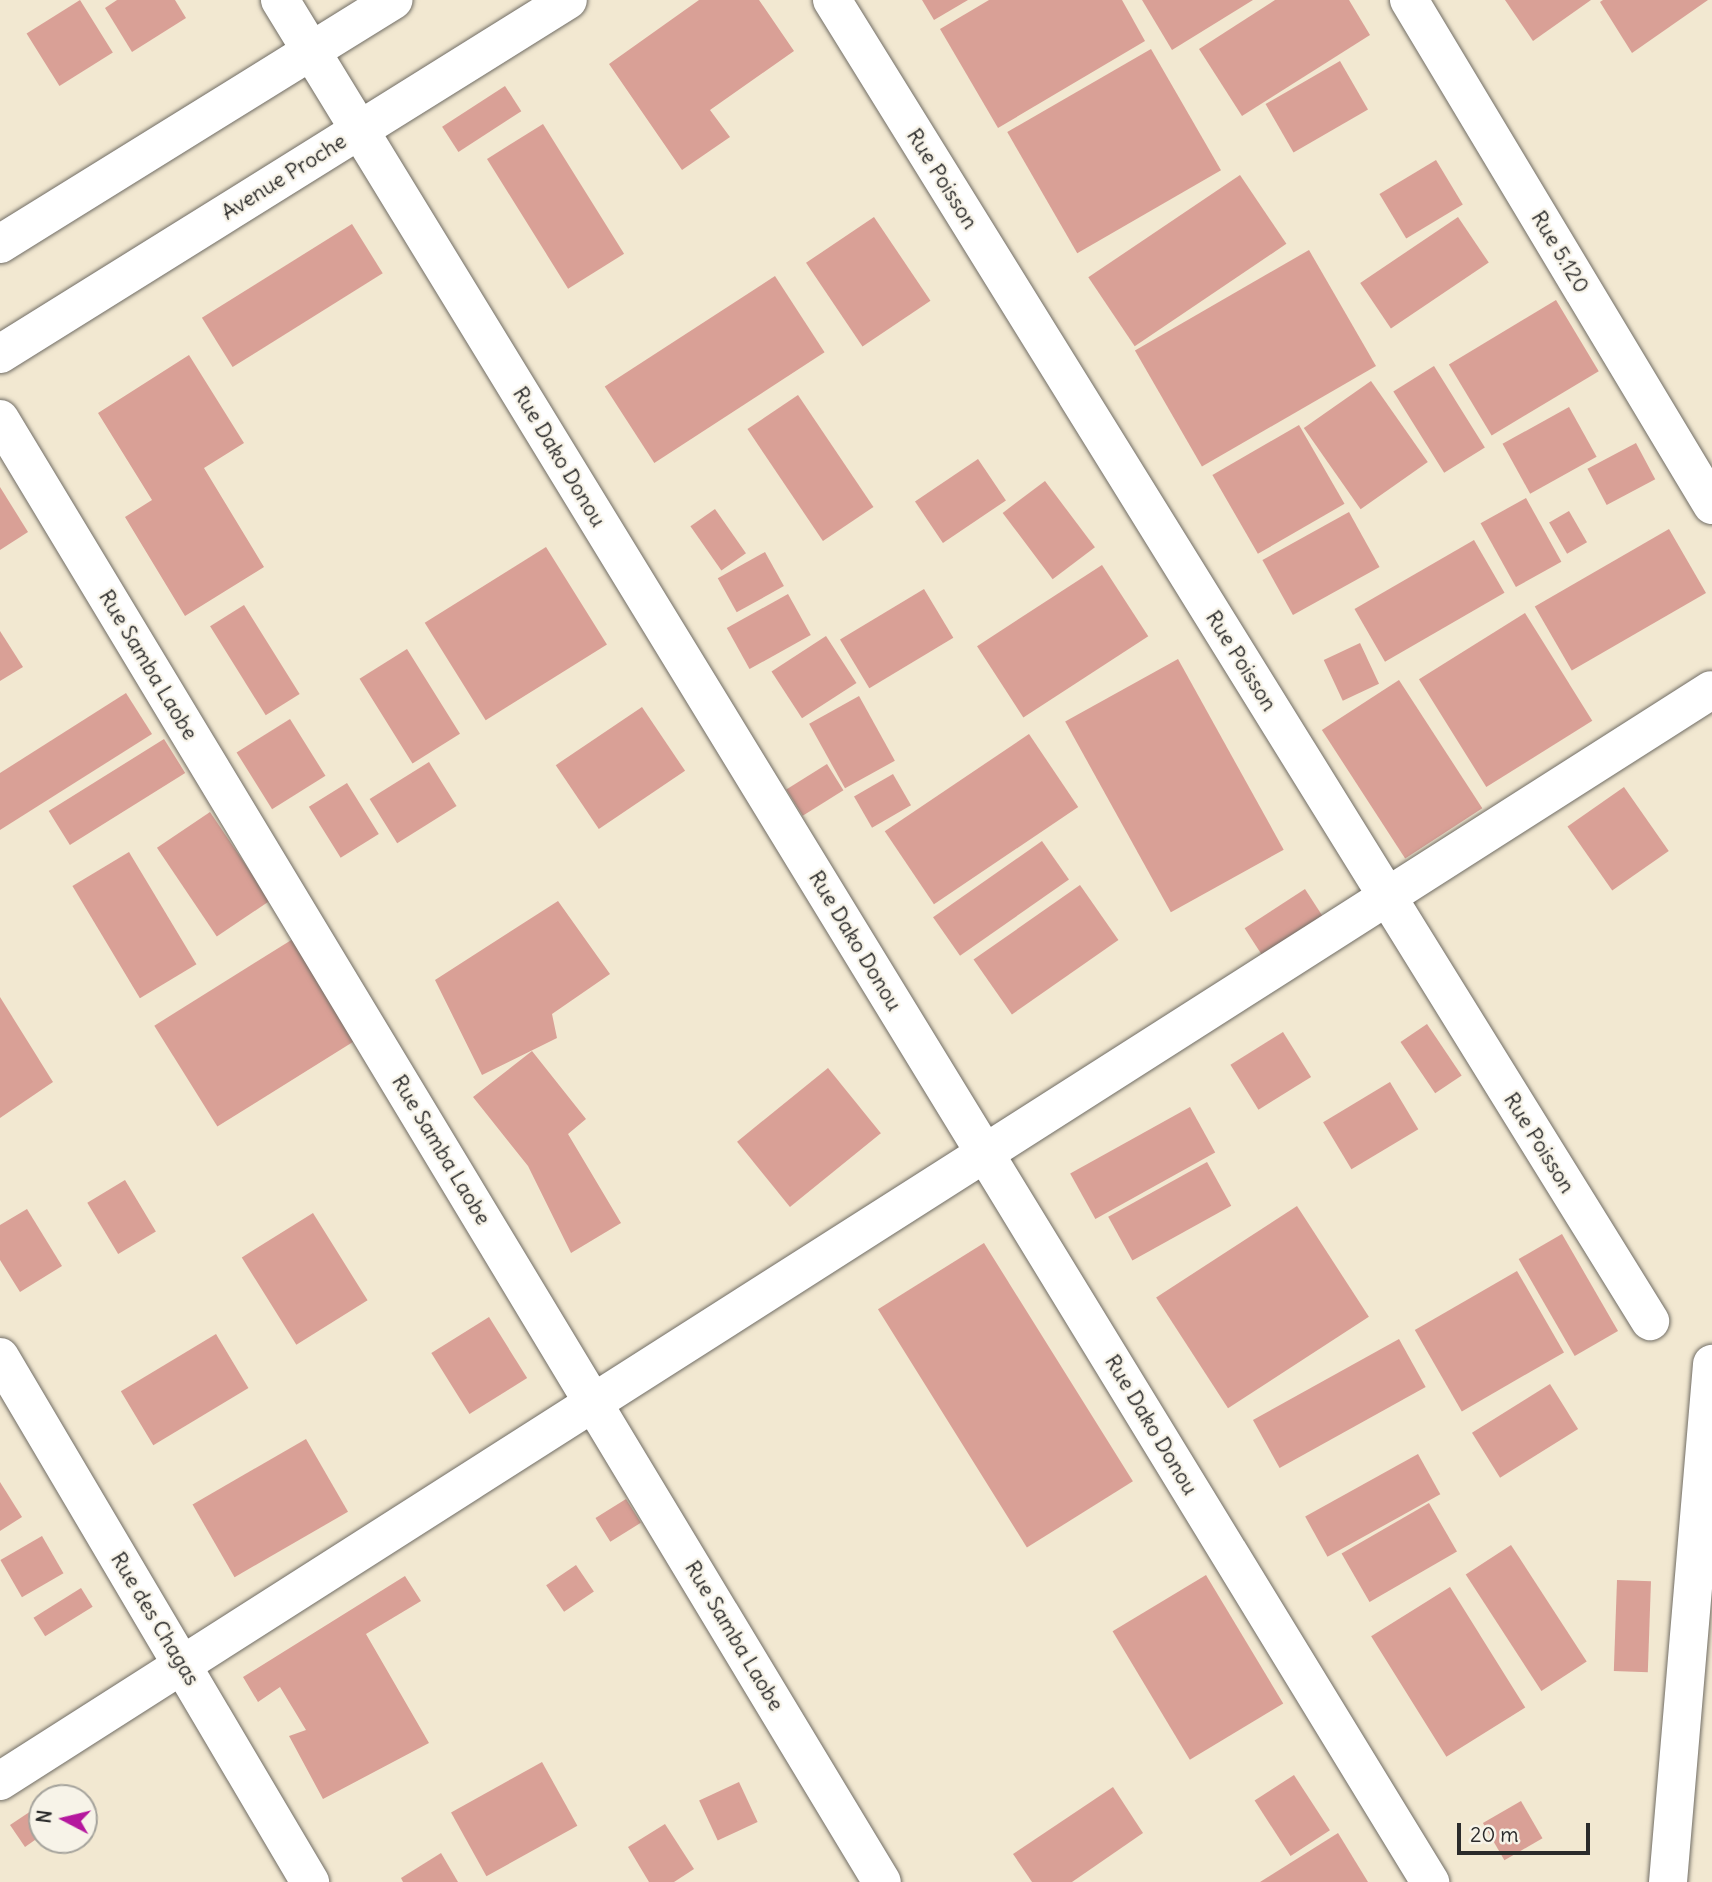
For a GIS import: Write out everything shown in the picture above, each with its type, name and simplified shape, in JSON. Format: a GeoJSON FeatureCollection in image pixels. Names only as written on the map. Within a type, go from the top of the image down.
{"type":"FeatureCollection","features":[{"type":"Feature","properties":{"kind":"main road","name":"Rue Dako Donou"},"geometry":{"type":"LineString","coordinates":[[281,0],[1430,1882]]}},
{"type":"Feature","properties":{"kind":"main road"},"geometry":{"type":"LineString","coordinates":[[0,244],[393,0]]}},
{"type":"Feature","properties":{"kind":"main road","name":"Avenue Proche"},"geometry":{"type":"LineString","coordinates":[[0,354],[568,0]]}},
{"type":"Feature","properties":{"kind":"main road","name":"Rue Poisson"},"geometry":{"type":"LineString","coordinates":[[832,0],[1650,1321]]}},
{"type":"Feature","properties":{"kind":"main road","name":"Rue 5.120"},"geometry":{"type":"LineString","coordinates":[[1409,0],[1712,505]]}},
{"type":"Feature","properties":{"kind":"main road","name":"Rue Samba Laobe"},"geometry":{"type":"LineString","coordinates":[[0,419],[882,1882]]}},
{"type":"Feature","properties":{"kind":"main road"},"geometry":{"type":"LineString","coordinates":[[0,1781],[1711,690]]}},
{"type":"Feature","properties":{"kind":"main road","name":"Rue des Chagas"},"geometry":{"type":"LineString","coordinates":[[0,1357],[310,1882]]}},
{"type":"Feature","properties":{"kind":"main road"},"geometry":{"type":"LineString","coordinates":[[1668,1882],[1712,1364]]}},
{"type":"Feature","properties":{"kind":"building"},"geometry":{"type":"Polygon","coordinates":[[[80,0],[113,53],[59,86],[27,33],[80,0]]]}},
{"type":"Feature","properties":{"kind":"building"},"geometry":{"type":"Polygon","coordinates":[[[117,0],[175,0],[186,18],[132,52],[105,8],[117,0]]]}},
{"type":"Feature","properties":{"kind":"building"},"geometry":{"type":"Polygon","coordinates":[[[699,0],[759,0],[794,51],[710,110],[730,137],[682,170],[609,64],[699,0]]]}},
{"type":"Feature","properties":{"kind":"building"},"geometry":{"type":"Polygon","coordinates":[[[922,0],[968,0],[934,20],[922,0]]]}},
{"type":"Feature","properties":{"kind":"building"},"geometry":{"type":"Polygon","coordinates":[[[989,0],[1122,0],[1145,41],[998,128],[940,29],[989,0]]]}},
{"type":"Feature","properties":{"kind":"building"},"geometry":{"type":"Polygon","coordinates":[[[1142,0],[1253,0],[1172,50],[1142,0]]]}},
{"type":"Feature","properties":{"kind":"building"},"geometry":{"type":"Polygon","coordinates":[[[1275,0],[1349,0],[1370,35],[1242,116],[1199,49],[1275,0]]]}},
{"type":"Feature","properties":{"kind":"building"},"geometry":{"type":"Polygon","coordinates":[[[1505,0],[1591,0],[1533,41],[1505,0]]]}},
{"type":"Feature","properties":{"kind":"building"},"geometry":{"type":"Polygon","coordinates":[[[1603,0],[1708,0],[1632,53],[1600,2],[1603,0]]]}},
{"type":"Feature","properties":{"kind":"building"},"geometry":{"type":"Polygon","coordinates":[[[1151,49],[1221,170],[1077,253],[1007,132],[1151,49]]]}},
{"type":"Feature","properties":{"kind":"building"},"geometry":{"type":"Polygon","coordinates":[[[1340,61],[1368,109],[1294,152],[1266,104],[1340,61]]]}},
{"type":"Feature","properties":{"kind":"building"},"geometry":{"type":"Polygon","coordinates":[[[505,86],[521,111],[458,152],[442,127],[505,86]]]}},
{"type":"Feature","properties":{"kind":"building"},"geometry":{"type":"Polygon","coordinates":[[[543,124],[624,254],[568,289],[487,159],[543,124]]]}},
{"type":"Feature","properties":{"kind":"building"},"geometry":{"type":"Polygon","coordinates":[[[1436,160],[1463,205],[1406,239],[1379,194],[1436,160]]]}},
{"type":"Feature","properties":{"kind":"building"},"geometry":{"type":"Polygon","coordinates":[[[1240,175],[1286,244],[1135,346],[1088,277],[1240,175]]]}},
{"type":"Feature","properties":{"kind":"building"},"geometry":{"type":"Polygon","coordinates":[[[874,217],[930,301],[862,347],[806,263],[874,217]]]}},
{"type":"Feature","properties":{"kind":"building"},"geometry":{"type":"Polygon","coordinates":[[[1458,217],[1489,263],[1391,329],[1360,283],[1458,217]]]}},
{"type":"Feature","properties":{"kind":"building"},"geometry":{"type":"Polygon","coordinates":[[[352,224],[383,273],[233,367],[202,318],[352,224]]]}},
{"type":"Feature","properties":{"kind":"building"},"geometry":{"type":"Polygon","coordinates":[[[1309,250],[1376,366],[1202,467],[1135,350],[1309,250]]]}},
{"type":"Feature","properties":{"kind":"building"},"geometry":{"type":"Polygon","coordinates":[[[775,276],[825,352],[654,463],[605,387],[775,276]]]}},
{"type":"Feature","properties":{"kind":"building"},"geometry":{"type":"Polygon","coordinates":[[[1556,300],[1599,371],[1492,436],[1449,364],[1556,300]]]}},
{"type":"Feature","properties":{"kind":"building"},"geometry":{"type":"Polygon","coordinates":[[[189,355],[244,443],[204,468],[264,567],[185,616],[125,517],[152,500],[98,413],[189,355]]]}},
{"type":"Feature","properties":{"kind":"building"},"geometry":{"type":"Polygon","coordinates":[[[1434,366],[1485,447],[1444,473],[1393,391],[1434,366]]]}},
{"type":"Feature","properties":{"kind":"building"},"geometry":{"type":"Polygon","coordinates":[[[1371,381],[1428,462],[1361,509],[1304,428],[1371,381]]]}},
{"type":"Feature","properties":{"kind":"building"},"geometry":{"type":"Polygon","coordinates":[[[798,395],[873,507],[823,541],[747,429],[798,395]]]}},
{"type":"Feature","properties":{"kind":"building"},"geometry":{"type":"Polygon","coordinates":[[[1569,407],[1597,457],[1530,494],[1503,444],[1569,407]]]}},
{"type":"Feature","properties":{"kind":"building"},"geometry":{"type":"Polygon","coordinates":[[[1299,425],[1344,504],[1258,554],[1212,475],[1299,425]]]}},
{"type":"Feature","properties":{"kind":"building"},"geometry":{"type":"Polygon","coordinates":[[[1636,443],[1655,479],[1607,505],[1587,469],[1636,443]]]}},
{"type":"Feature","properties":{"kind":"building"},"geometry":{"type":"Polygon","coordinates":[[[978,459],[1006,500],[943,543],[915,501],[978,459]]]}},
{"type":"Feature","properties":{"kind":"building"},"geometry":{"type":"Polygon","coordinates":[[[1045,481],[1095,547],[1053,579],[1003,513],[1045,481]]]}},
{"type":"Feature","properties":{"kind":"building"},"geometry":{"type":"Polygon","coordinates":[[[0,487],[28,532],[0,550],[0,487]]]}},
{"type":"Feature","properties":{"kind":"building"},"geometry":{"type":"Polygon","coordinates":[[[1526,498],[1561,562],[1516,587],[1481,523],[1526,498]]]}},
{"type":"Feature","properties":{"kind":"building"},"geometry":{"type":"Polygon","coordinates":[[[715,509],[746,553],[721,570],[690,526],[715,509]]]}},
{"type":"Feature","properties":{"kind":"building"},"geometry":{"type":"Polygon","coordinates":[[[1569,511],[1587,542],[1567,554],[1549,522],[1569,511]]]}},
{"type":"Feature","properties":{"kind":"building"},"geometry":{"type":"Polygon","coordinates":[[[1349,512],[1380,567],[1293,615],[1262,560],[1349,512]]]}},
{"type":"Feature","properties":{"kind":"building"},"geometry":{"type":"Polygon","coordinates":[[[1669,529],[1706,593],[1572,671],[1535,606],[1669,529]]]}},
{"type":"Feature","properties":{"kind":"building"},"geometry":{"type":"Polygon","coordinates":[[[1474,540],[1504,593],[1385,662],[1354,609],[1474,540]]]}},
{"type":"Feature","properties":{"kind":"building"},"geometry":{"type":"Polygon","coordinates":[[[546,547],[607,645],[486,720],[425,623],[546,547]]]}},
{"type":"Feature","properties":{"kind":"building"},"geometry":{"type":"Polygon","coordinates":[[[765,552],[784,586],[737,612],[718,578],[765,552]]]}},
{"type":"Feature","properties":{"kind":"building"},"geometry":{"type":"Polygon","coordinates":[[[1102,565],[1148,636],[1023,717],[977,646],[1102,565]]]}},
{"type":"Feature","properties":{"kind":"building"},"geometry":{"type":"Polygon","coordinates":[[[924,589],[953,638],[869,688],[840,639],[924,589]]]}},
{"type":"Feature","properties":{"kind":"building"},"geometry":{"type":"Polygon","coordinates":[[[788,594],[811,635],[750,669],[727,628],[788,594]]]}},
{"type":"Feature","properties":{"kind":"building"},"geometry":{"type":"Polygon","coordinates":[[[244,605],[300,694],[266,715],[210,626],[244,605]]]}},
{"type":"Feature","properties":{"kind":"building"},"geometry":{"type":"Polygon","coordinates":[[[1525,613],[1592,721],[1486,787],[1419,679],[1525,613]]]}},
{"type":"Feature","properties":{"kind":"building"},"geometry":{"type":"Polygon","coordinates":[[[0,631],[23,667],[0,681],[0,631]]]}},
{"type":"Feature","properties":{"kind":"building"},"geometry":{"type":"Polygon","coordinates":[[[826,636],[856,683],[802,718],[771,671],[826,636]]]}},
{"type":"Feature","properties":{"kind":"building"},"geometry":{"type":"Polygon","coordinates":[[[1360,643],[1379,684],[1343,701],[1324,660],[1360,643]]]}},
{"type":"Feature","properties":{"kind":"building"},"geometry":{"type":"Polygon","coordinates":[[[407,649],[460,734],[413,763],[360,679],[407,649]]]}},
{"type":"Feature","properties":{"kind":"building"},"geometry":{"type":"Polygon","coordinates":[[[1178,659],[1284,850],[1171,912],[1065,722],[1178,659]]]}},
{"type":"Feature","properties":{"kind":"building"},"geometry":{"type":"Polygon","coordinates":[[[1399,680],[1482,808],[1405,858],[1322,730],[1399,680]]]}},
{"type":"Feature","properties":{"kind":"building"},"geometry":{"type":"Polygon","coordinates":[[[126,693],[152,734],[0,830],[0,773],[126,693]]]}},
{"type":"Feature","properties":{"kind":"building"},"geometry":{"type":"Polygon","coordinates":[[[859,696],[895,761],[845,788],[809,724],[859,696]]]}},
{"type":"Feature","properties":{"kind":"building"},"geometry":{"type":"Polygon","coordinates":[[[642,707],[685,771],[599,829],[556,765],[642,707]]]}},
{"type":"Feature","properties":{"kind":"building"},"geometry":{"type":"Polygon","coordinates":[[[290,719],[326,776],[272,809],[237,752],[290,719]]]}},
{"type":"Feature","properties":{"kind":"building"},"geometry":{"type":"Polygon","coordinates":[[[1029,734],[1078,807],[934,904],[885,831],[1029,734]]]}},
{"type":"Feature","properties":{"kind":"building"},"geometry":{"type":"Polygon","coordinates":[[[164,739],[185,773],[70,845],[49,811],[164,739]]]}},
{"type":"Feature","properties":{"kind":"building"},"geometry":{"type":"Polygon","coordinates":[[[429,762],[457,806],[397,843],[370,799],[429,762]]]}},
{"type":"Feature","properties":{"kind":"building"},"geometry":{"type":"Polygon","coordinates":[[[827,764],[843,790],[803,816],[786,789],[827,764]]]}},
{"type":"Feature","properties":{"kind":"building"},"geometry":{"type":"Polygon","coordinates":[[[893,774],[911,805],[872,828],[854,796],[893,774]]]}},
{"type":"Feature","properties":{"kind":"building"},"geometry":{"type":"Polygon","coordinates":[[[347,783],[379,834],[341,858],[309,807],[347,783]]]}},
{"type":"Feature","properties":{"kind":"building"},"geometry":{"type":"Polygon","coordinates":[[[1624,787],[1669,851],[1612,890],[1567,827],[1624,787]]]}},
{"type":"Feature","properties":{"kind":"building"},"geometry":{"type":"Polygon","coordinates":[[[210,812],[270,901],[217,936],[157,848],[210,812]]]}},
{"type":"Feature","properties":{"kind":"building"},"geometry":{"type":"Polygon","coordinates":[[[1042,841],[1069,880],[960,956],[933,917],[1042,841]]]}},
{"type":"Feature","properties":{"kind":"building"},"geometry":{"type":"Polygon","coordinates":[[[129,852],[196,964],[140,998],[72,886],[129,852]]]}},
{"type":"Feature","properties":{"kind":"building"},"geometry":{"type":"Polygon","coordinates":[[[1080,885],[1118,940],[1012,1014],[974,960],[1080,885]]]}},
{"type":"Feature","properties":{"kind":"building"},"geometry":{"type":"Polygon","coordinates":[[[1305,889],[1323,917],[1263,956],[1245,928],[1305,889]]]}},
{"type":"Feature","properties":{"kind":"building"},"geometry":{"type":"Polygon","coordinates":[[[558,901],[610,974],[552,1014],[557,1038],[482,1075],[435,980],[558,901]]]}},
{"type":"Feature","properties":{"kind":"building"},"geometry":{"type":"Polygon","coordinates":[[[301,934],[364,1035],[217,1127],[154,1026],[301,934]]]}},
{"type":"Feature","properties":{"kind":"building"},"geometry":{"type":"Polygon","coordinates":[[[0,997],[53,1082],[0,1118],[0,997]]]}},
{"type":"Feature","properties":{"kind":"building"},"geometry":{"type":"Polygon","coordinates":[[[1427,1024],[1462,1075],[1435,1093],[1400,1042],[1427,1024]]]}},
{"type":"Feature","properties":{"kind":"building"},"geometry":{"type":"Polygon","coordinates":[[[1283,1032],[1311,1077],[1259,1110],[1230,1065],[1283,1032]]]}},
{"type":"Feature","properties":{"kind":"building"},"geometry":{"type":"Polygon","coordinates":[[[532,1051],[586,1119],[568,1134],[621,1223],[571,1253],[528,1166],[473,1097],[532,1051]]]}},
{"type":"Feature","properties":{"kind":"building"},"geometry":{"type":"Polygon","coordinates":[[[828,1068],[881,1133],[790,1207],[737,1142],[828,1068]]]}},
{"type":"Feature","properties":{"kind":"building"},"geometry":{"type":"Polygon","coordinates":[[[1390,1082],[1418,1129],[1351,1169],[1323,1122],[1390,1082]]]}},
{"type":"Feature","properties":{"kind":"building"},"geometry":{"type":"Polygon","coordinates":[[[1190,1107],[1215,1152],[1095,1219],[1070,1173],[1190,1107]]]}},
{"type":"Feature","properties":{"kind":"building"},"geometry":{"type":"Polygon","coordinates":[[[1207,1162],[1231,1206],[1132,1261],[1108,1217],[1207,1162]]]}},
{"type":"Feature","properties":{"kind":"building"},"geometry":{"type":"Polygon","coordinates":[[[125,1180],[156,1231],[118,1254],[87,1203],[125,1180]]]}},
{"type":"Feature","properties":{"kind":"building"},"geometry":{"type":"Polygon","coordinates":[[[1297,1206],[1369,1317],[1228,1408],[1156,1297],[1297,1206]]]}},
{"type":"Feature","properties":{"kind":"building"},"geometry":{"type":"Polygon","coordinates":[[[27,1209],[62,1266],[20,1292],[0,1260],[0,1225],[27,1209]]]}},
{"type":"Feature","properties":{"kind":"building"},"geometry":{"type":"Polygon","coordinates":[[[313,1213],[368,1300],[296,1345],[242,1258],[313,1213]]]}},
{"type":"Feature","properties":{"kind":"building"},"geometry":{"type":"Polygon","coordinates":[[[1562,1234],[1618,1331],[1575,1356],[1519,1259],[1562,1234]]]}},
{"type":"Feature","properties":{"kind":"building"},"geometry":{"type":"Polygon","coordinates":[[[984,1243],[1133,1481],[1027,1548],[878,1309],[984,1243]]]}},
{"type":"Feature","properties":{"kind":"building"},"geometry":{"type":"Polygon","coordinates":[[[1517,1271],[1564,1352],[1462,1411],[1415,1330],[1517,1271]]]}},
{"type":"Feature","properties":{"kind":"building"},"geometry":{"type":"Polygon","coordinates":[[[489,1317],[527,1378],[469,1414],[431,1353],[489,1317]]]}},
{"type":"Feature","properties":{"kind":"building"},"geometry":{"type":"Polygon","coordinates":[[[216,1334],[248,1388],[153,1445],[121,1391],[216,1334]]]}},
{"type":"Feature","properties":{"kind":"building"},"geometry":{"type":"Polygon","coordinates":[[[1399,1339],[1426,1387],[1280,1468],[1253,1420],[1399,1339]]]}},
{"type":"Feature","properties":{"kind":"building"},"geometry":{"type":"Polygon","coordinates":[[[1550,1384],[1578,1429],[1500,1478],[1472,1433],[1550,1384]]]}},
{"type":"Feature","properties":{"kind":"building"},"geometry":{"type":"Polygon","coordinates":[[[306,1439],[348,1512],[235,1577],[193,1505],[306,1439]]]}},
{"type":"Feature","properties":{"kind":"building"},"geometry":{"type":"Polygon","coordinates":[[[1418,1454],[1440,1494],[1327,1557],[1305,1517],[1418,1454]]]}},
{"type":"Feature","properties":{"kind":"building"},"geometry":{"type":"Polygon","coordinates":[[[0,1482],[22,1517],[0,1531],[0,1482]]]}},
{"type":"Feature","properties":{"kind":"building"},"geometry":{"type":"Polygon","coordinates":[[[626,1499],[641,1523],[610,1542],[595,1518],[626,1499]]]}},
{"type":"Feature","properties":{"kind":"building"},"geometry":{"type":"Polygon","coordinates":[[[1429,1503],[1457,1551],[1370,1602],[1342,1554],[1429,1503]]]}},
{"type":"Feature","properties":{"kind":"building"},"geometry":{"type":"Polygon","coordinates":[[[42,1536],[64,1573],[22,1597],[0,1560],[42,1536]]]}},
{"type":"Feature","properties":{"kind":"building"},"geometry":{"type":"Polygon","coordinates":[[[1511,1545],[1587,1662],[1541,1691],[1466,1574],[1511,1545]]]}},
{"type":"Feature","properties":{"kind":"building"},"geometry":{"type":"Polygon","coordinates":[[[576,1565],[594,1592],[564,1612],[546,1585],[576,1565]]]}},
{"type":"Feature","properties":{"kind":"building"},"geometry":{"type":"Polygon","coordinates":[[[1206,1575],[1283,1704],[1190,1760],[1113,1631],[1206,1575]]]}},
{"type":"Feature","properties":{"kind":"building"},"geometry":{"type":"Polygon","coordinates":[[[405,1576],[421,1601],[366,1634],[429,1743],[323,1799],[289,1736],[306,1730],[280,1687],[258,1702],[243,1677],[405,1576]]]}},
{"type":"Feature","properties":{"kind":"building"},"geometry":{"type":"Polygon","coordinates":[[[1617,1580],[1651,1581],[1648,1672],[1614,1671],[1617,1580]]]}},
{"type":"Feature","properties":{"kind":"building"},"geometry":{"type":"Polygon","coordinates":[[[1450,1587],[1525,1707],[1446,1757],[1371,1636],[1450,1587]]]}},
{"type":"Feature","properties":{"kind":"building"},"geometry":{"type":"Polygon","coordinates":[[[81,1588],[93,1607],[45,1636],[34,1618],[81,1588]]]}},
{"type":"Feature","properties":{"kind":"building"},"geometry":{"type":"Polygon","coordinates":[[[542,1762],[577,1826],[486,1876],[451,1812],[542,1762]]]}},
{"type":"Feature","properties":{"kind":"building"},"geometry":{"type":"Polygon","coordinates":[[[1294,1775],[1330,1830],[1291,1856],[1255,1801],[1294,1775]]]}},
{"type":"Feature","properties":{"kind":"building"},"geometry":{"type":"Polygon","coordinates":[[[739,1782],[758,1822],[718,1840],[699,1801],[739,1782]]]}},
{"type":"Feature","properties":{"kind":"building"},"geometry":{"type":"Polygon","coordinates":[[[1113,1787],[1143,1833],[1072,1882],[1032,1882],[1013,1854],[1113,1787]]]}},
{"type":"Feature","properties":{"kind":"building"},"geometry":{"type":"Polygon","coordinates":[[[1521,1801],[1542,1838],[1504,1860],[1483,1823],[1521,1801]]]}},
{"type":"Feature","properties":{"kind":"building"},"geometry":{"type":"Polygon","coordinates":[[[28,1813],[28,1845],[25,1847],[10,1825],[28,1813]]]}},
{"type":"Feature","properties":{"kind":"building"},"geometry":{"type":"Polygon","coordinates":[[[665,1824],[694,1869],[674,1882],[649,1882],[628,1847],[665,1824]]]}},
{"type":"Feature","properties":{"kind":"building"},"geometry":{"type":"Polygon","coordinates":[[[1338,1833],[1368,1882],[1260,1882],[1338,1833]]]}},
{"type":"Feature","properties":{"kind":"building"},"geometry":{"type":"Polygon","coordinates":[[[441,1853],[458,1882],[403,1882],[401,1878],[441,1853]]]}}]}
